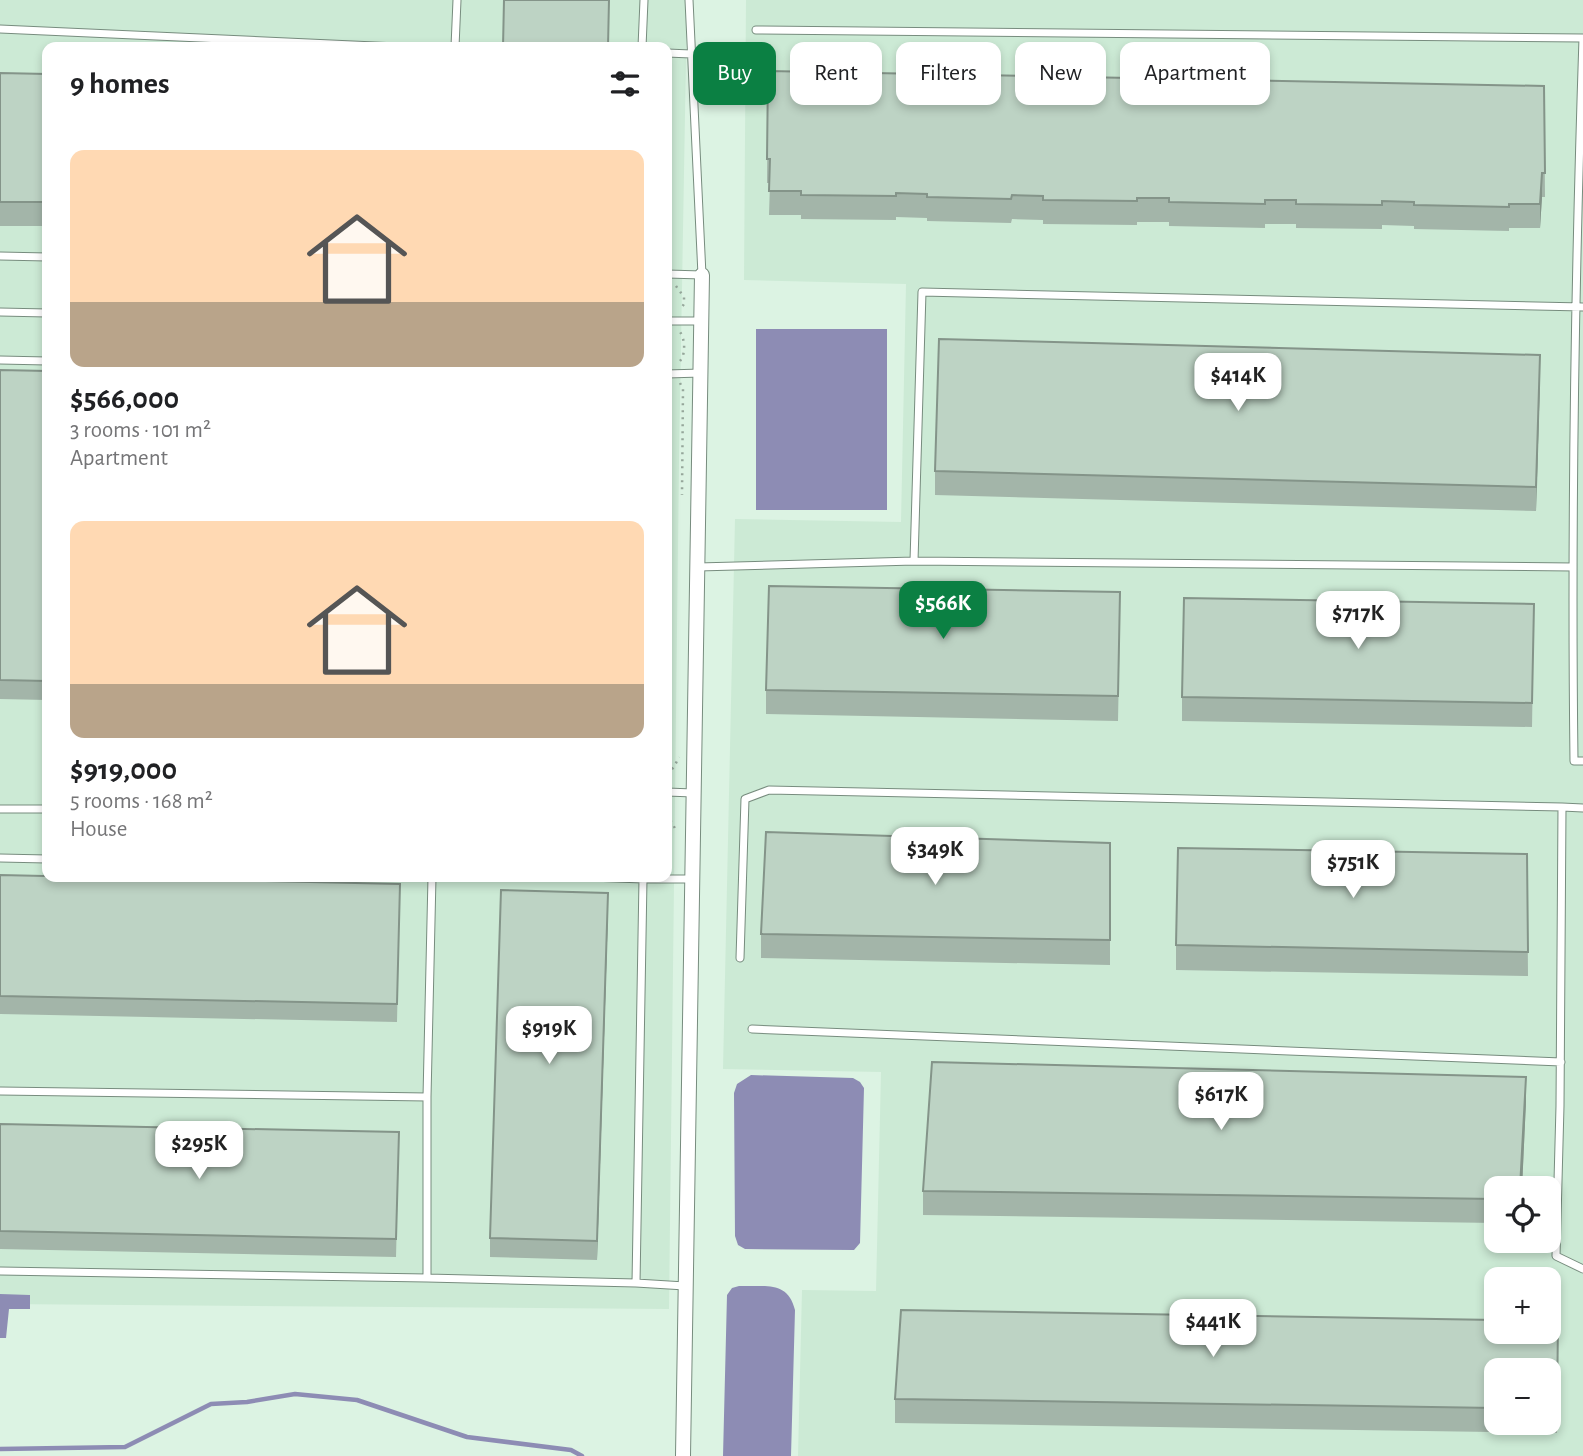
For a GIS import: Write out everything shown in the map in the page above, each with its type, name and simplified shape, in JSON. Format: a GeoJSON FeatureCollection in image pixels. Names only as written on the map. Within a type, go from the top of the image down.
{"type":"FeatureCollection","features":[{"type":"Feature","properties":{"kind":"street"},"geometry":{"type":"LineString","coordinates":[[683,1456],[702,275]]}},
{"type":"Feature","properties":{"kind":"lane"},"geometry":{"type":"LineString","coordinates":[[455,42],[457,0]]}},
{"type":"Feature","properties":{"kind":"lane"},"geometry":{"type":"LineString","coordinates":[[642,42],[643,0]]}},
{"type":"Feature","properties":{"kind":"lane"},"geometry":{"type":"LineString","coordinates":[[672,274],[702,275],[689,0]]}},
{"type":"Feature","properties":{"kind":"lane"},"geometry":{"type":"LineString","coordinates":[[0,29],[287,42]]}},
{"type":"Feature","properties":{"kind":"lane"},"geometry":{"type":"LineString","coordinates":[[756,30],[1583,38],[1573,567],[1574,761],[1583,761]]}},
{"type":"Feature","properties":{"kind":"lane"},"geometry":{"type":"LineString","coordinates":[[672,53],[691,54]]}},
{"type":"Feature","properties":{"kind":"lane"},"geometry":{"type":"LineString","coordinates":[[0,256],[42,257]]}},
{"type":"Feature","properties":{"kind":"lane"},"geometry":{"type":"LineString","coordinates":[[914,561],[922,292],[1579,307]]}},
{"type":"Feature","properties":{"kind":"lane"},"geometry":{"type":"LineString","coordinates":[[0,312],[42,313]]}},
{"type":"Feature","properties":{"kind":"lane"},"geometry":{"type":"LineString","coordinates":[[672,321],[702,321]]}},
{"type":"Feature","properties":{"kind":"lane"},"geometry":{"type":"LineString","coordinates":[[0,360],[42,361]]}},
{"type":"Feature","properties":{"kind":"lane"},"geometry":{"type":"LineString","coordinates":[[672,374],[701,373]]}},
{"type":"Feature","properties":{"kind":"lane"},"geometry":{"type":"LineString","coordinates":[[698,567],[914,561],[1573,567]]}},
{"type":"Feature","properties":{"kind":"lane"},"geometry":{"type":"LineString","coordinates":[[740,958],[745,799],[769,790],[1583,808]]}},
{"type":"Feature","properties":{"kind":"lane"},"geometry":{"type":"LineString","coordinates":[[672,792],[694,793]]}},
{"type":"Feature","properties":{"kind":"lane"},"geometry":{"type":"LineString","coordinates":[[1562,807],[1561,1062],[1556,1256],[1583,1269]]}},
{"type":"Feature","properties":{"kind":"lane"},"geometry":{"type":"LineString","coordinates":[[0,809],[42,809]]}},
{"type":"Feature","properties":{"kind":"lane"},"geometry":{"type":"LineString","coordinates":[[0,858],[42,859]]}},
{"type":"Feature","properties":{"kind":"lane"},"geometry":{"type":"LineString","coordinates":[[672,879],[693,879]]}},
{"type":"Feature","properties":{"kind":"lane"},"geometry":{"type":"LineString","coordinates":[[426,1278],[432,882]]}},
{"type":"Feature","properties":{"kind":"lane"},"geometry":{"type":"LineString","coordinates":[[636,1283],[643,882]]}},
{"type":"Feature","properties":{"kind":"lane"},"geometry":{"type":"LineString","coordinates":[[752,1029],[1561,1062]]}},
{"type":"Feature","properties":{"kind":"lane"},"geometry":{"type":"LineString","coordinates":[[0,1091],[427,1097]]}},
{"type":"Feature","properties":{"kind":"lane"},"geometry":{"type":"LineString","coordinates":[[0,1271],[426,1278],[686,1286]]}},
{"type":"Feature","properties":{"kind":"path"},"geometry":{"type":"LineString","coordinates":[[673,286],[680,290],[684,297],[682,308],[675,312]]}},
{"type":"Feature","properties":{"kind":"path"},"geometry":{"type":"LineString","coordinates":[[676,329],[683,335],[684,354],[676,363]]}},
{"type":"Feature","properties":{"kind":"path"},"geometry":{"type":"LineString","coordinates":[[672,380],[678,380],[683,389],[682,501]]}},
{"type":"Feature","properties":{"kind":"path"},"geometry":{"type":"LineString","coordinates":[[672,768],[677,762],[679,745]]}},
{"type":"Feature","properties":{"kind":"path"},"geometry":{"type":"LineString","coordinates":[[672,822],[676,828],[677,840]]}},
{"type":"Feature","properties":{"kind":"shaded area"},"geometry":{"type":"Polygon","coordinates":[[[0,0],[687,0],[669,1309],[0,1304],[0,0]]]}},
{"type":"Feature","properties":{"kind":"shaded area"},"geometry":{"type":"Polygon","coordinates":[[[746,0],[1583,0],[1583,1456],[798,1456],[802,1290],[876,1291],[881,1072],[723,1069],[735,519],[901,522],[906,284],[744,280],[745,105],[776,105],[776,42],[746,42],[746,0]]]}},
{"type":"Feature","properties":{"kind":"water"},"geometry":{"type":"Polygon","coordinates":[[[756,329],[887,329],[887,510],[756,510],[756,329]]]}},
{"type":"Feature","properties":{"kind":"water"},"geometry":{"type":"Polygon","coordinates":[[[751,1075],[853,1078],[864,1088],[860,1243],[854,1250],[745,1249],[738,1245],[735,1236],[734,1093],[737,1084],[751,1075]]]}},
{"type":"Feature","properties":{"kind":"water"},"geometry":{"type":"Polygon","coordinates":[[[774,1287],[781,1289],[792,1300],[795,1310],[791,1456],[723,1456],[727,1295],[732,1288],[774,1287]]]}},
{"type":"Feature","properties":{"kind":"water"},"geometry":{"type":"Polygon","coordinates":[[[0,1294],[30,1295],[30,1309],[9,1309],[6,1338],[0,1338],[0,1294]]]}},
{"type":"Feature","properties":{"kind":"building"},"geometry":{"type":"Polygon","coordinates":[[[504,0],[609,0],[608,42],[503,42],[504,0]]]}},
{"type":"Feature","properties":{"kind":"building"},"geometry":{"type":"Polygon","coordinates":[[[776,71],[790,71],[790,105],[882,105],[882,73],[896,73],[896,105],[1001,105],[1001,76],[1015,76],[1015,105],[1106,105],[1106,78],[1120,78],[1120,105],[1270,105],[1270,81],[1544,86],[1545,173],[1542,173],[1540,204],[1509,204],[1509,207],[1414,205],[1414,202],[1382,201],[1382,205],[1296,204],[1296,200],[1265,200],[1265,204],[1169,202],[1169,198],[1137,198],[1137,201],[1043,200],[1043,196],[1012,195],[1011,199],[927,197],[927,194],[896,193],[896,196],[801,195],[801,191],[769,191],[770,159],[767,159],[768,105],[776,105],[776,71]]]}},
{"type":"Feature","properties":{"kind":"building"},"geometry":{"type":"Polygon","coordinates":[[[0,73],[42,74],[42,202],[0,202],[0,73]]]}},
{"type":"Feature","properties":{"kind":"building"},"geometry":{"type":"Polygon","coordinates":[[[939,339],[1540,355],[1536,487],[935,471],[939,339]]]}},
{"type":"Feature","properties":{"kind":"building"},"geometry":{"type":"Polygon","coordinates":[[[0,370],[42,371],[42,681],[0,680],[0,370]]]}},
{"type":"Feature","properties":{"kind":"building"},"geometry":{"type":"Polygon","coordinates":[[[769,586],[1120,592],[1118,696],[766,690],[769,586]]]}},
{"type":"Feature","properties":{"kind":"building"},"geometry":{"type":"Polygon","coordinates":[[[1184,598],[1534,604],[1532,703],[1182,697],[1184,598]]]}},
{"type":"Feature","properties":{"kind":"building"},"geometry":{"type":"Polygon","coordinates":[[[766,832],[1110,843],[1110,940],[761,934],[766,832]]]}},
{"type":"Feature","properties":{"kind":"building"},"geometry":{"type":"Polygon","coordinates":[[[1178,848],[1527,854],[1528,952],[1176,945],[1178,848]]]}},
{"type":"Feature","properties":{"kind":"building"},"geometry":{"type":"Polygon","coordinates":[[[0,875],[42,876],[42,882],[400,884],[397,1004],[0,996],[0,875]]]}},
{"type":"Feature","properties":{"kind":"building"},"geometry":{"type":"Polygon","coordinates":[[[501,890],[608,893],[597,1241],[490,1238],[501,890]]]}},
{"type":"Feature","properties":{"kind":"building"},"geometry":{"type":"Polygon","coordinates":[[[932,1062],[1526,1077],[1521,1176],[1484,1176],[1484,1199],[923,1191],[932,1062]]]}},
{"type":"Feature","properties":{"kind":"building"},"geometry":{"type":"Polygon","coordinates":[[[0,1124],[399,1132],[396,1239],[0,1231],[0,1124]]]}},
{"type":"Feature","properties":{"kind":"building"},"geometry":{"type":"Polygon","coordinates":[[[901,1310],[1484,1320],[1484,1344],[1558,1344],[1558,1358],[1484,1358],[1484,1408],[895,1399],[901,1310]]]}},
{"type":"Feature","properties":{"kind":"waterway"},"geometry":{"type":"LineString","coordinates":[[0,1449],[125,1447],[211,1404],[247,1402],[295,1394],[357,1400],[467,1437],[571,1450],[582,1456]]}}]}
